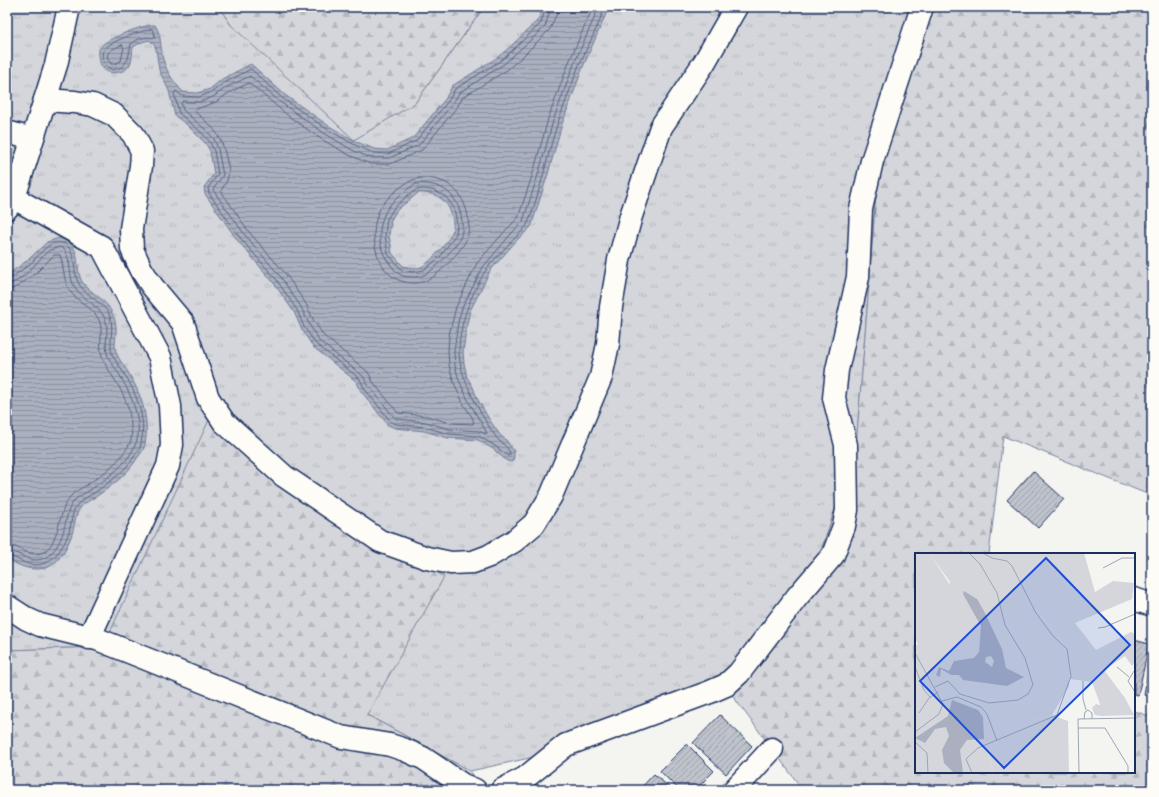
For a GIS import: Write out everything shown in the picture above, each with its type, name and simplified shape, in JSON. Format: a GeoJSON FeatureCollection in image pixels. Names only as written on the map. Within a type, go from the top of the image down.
{"type":"FeatureCollection","features":[{"type":"Feature","properties":{"kind":"street"},"geometry":{"type":"LineString","coordinates":[[69,7],[56,65],[10,203],[102,247],[136,258]]}},
{"type":"Feature","properties":{"kind":"street"},"geometry":{"type":"LineString","coordinates":[[45,100],[93,105],[114,115],[133,134],[142,151],[131,229],[132,249],[141,269],[152,286],[183,324],[208,398],[224,422],[284,476],[380,541],[427,558],[451,563],[473,562],[489,556],[514,541],[534,524],[551,496],[601,377],[608,344],[611,307],[619,260],[631,216],[662,127],[704,63],[736,7]]}},
{"type":"Feature","properties":{"kind":"street"},"geometry":{"type":"LineString","coordinates":[[502,790],[525,778],[566,745],[726,685],[739,673],[797,597],[833,554],[844,526],[847,510],[846,445],[834,398],[837,370],[858,277],[861,209],[872,161],[922,7]]}},
{"type":"Feature","properties":{"kind":"street"},"geometry":{"type":"LineString","coordinates":[[7,132],[32,139]]}},
{"type":"Feature","properties":{"kind":"street"},"geometry":{"type":"LineString","coordinates":[[89,638],[168,466],[172,445],[170,406],[160,357],[102,247]]}},
{"type":"Feature","properties":{"kind":"street"},"geometry":{"type":"LineString","coordinates":[[1135,600],[1152,605]]}},
{"type":"Feature","properties":{"kind":"street"},"geometry":{"type":"LineString","coordinates":[[7,606],[27,619],[40,625],[97,639],[341,737],[390,745],[405,750],[423,758],[463,785],[475,790]]}},
{"type":"Feature","properties":{"kind":"street"},"geometry":{"type":"LineString","coordinates":[[734,790],[772,749]]}},
{"type":"Feature","properties":{"kind":"green space"},"geometry":{"type":"Polygon","coordinates":[[[7,7],[219,7],[231,25],[415,103],[484,7],[924,7],[879,158],[856,447],[802,607],[685,710],[580,747],[470,771],[367,715],[103,647],[7,650],[7,7]]]}},
{"type":"Feature","properties":{"kind":"green space"},"geometry":{"type":"Polygon","coordinates":[[[219,7],[484,7],[415,103],[354,140],[231,25],[219,7]]]}},
{"type":"Feature","properties":{"kind":"green space"},"geometry":{"type":"Polygon","coordinates":[[[919,7],[1152,7],[1152,496],[1003,436],[989,553],[915,553],[915,773],[1135,773],[1135,711],[1152,717],[1152,790],[803,790],[720,679],[802,607],[856,447],[879,158],[919,7]]]}},
{"type":"Feature","properties":{"kind":"green space"},"geometry":{"type":"Polygon","coordinates":[[[209,420],[444,577],[367,715],[470,771],[479,790],[7,790],[7,650],[103,647],[209,420]]]}},
{"type":"Feature","properties":{"kind":"water"},"geometry":{"type":"Polygon","coordinates":[[[543,7],[609,7],[583,67],[562,124],[531,227],[517,240],[490,271],[470,311],[467,324],[463,352],[467,377],[489,419],[514,451],[512,462],[507,461],[493,449],[478,440],[448,438],[424,431],[395,428],[388,425],[360,390],[357,382],[313,347],[301,328],[294,312],[273,282],[238,241],[205,194],[204,187],[214,174],[210,151],[206,144],[186,124],[175,116],[169,91],[159,70],[154,44],[149,40],[133,47],[132,59],[129,66],[124,71],[113,73],[102,67],[99,59],[99,49],[103,44],[137,28],[155,25],[159,33],[162,55],[167,69],[183,92],[197,93],[210,89],[222,79],[251,64],[285,95],[329,126],[357,142],[374,149],[387,150],[413,138],[446,98],[452,86],[498,57],[538,20],[543,7]],[[418,193],[397,210],[391,220],[389,235],[392,253],[403,266],[416,268],[425,265],[443,246],[453,230],[452,217],[444,201],[435,195],[418,193]]]}},
{"type":"Feature","properties":{"kind":"water"},"geometry":{"type":"Polygon","coordinates":[[[59,238],[67,241],[75,251],[80,277],[83,283],[110,308],[116,323],[116,351],[137,389],[145,416],[146,434],[144,449],[130,469],[79,509],[71,537],[60,557],[50,566],[34,569],[17,564],[7,558],[7,275],[28,260],[47,242],[59,238]]]}},
{"type":"Feature","properties":{"kind":"building"},"geometry":{"type":"Polygon","coordinates":[[[1033,471],[1064,499],[1038,528],[1007,500],[1033,471]]]}},
{"type":"Feature","properties":{"kind":"building"},"geometry":{"type":"Polygon","coordinates":[[[1135,640],[1149,644],[1138,695],[1135,694],[1135,640]]]}},
{"type":"Feature","properties":{"kind":"building"},"geometry":{"type":"Polygon","coordinates":[[[1152,645],[1152,696],[1144,695],[1152,645]]]}},
{"type":"Feature","properties":{"kind":"building"},"geometry":{"type":"Polygon","coordinates":[[[720,715],[752,746],[726,774],[693,743],[720,715]]]}},
{"type":"Feature","properties":{"kind":"building"},"geometry":{"type":"Polygon","coordinates":[[[687,744],[714,771],[695,790],[679,790],[660,771],[687,744]]]}},
{"type":"Feature","properties":{"kind":"building"},"geometry":{"type":"Polygon","coordinates":[[[654,774],[672,790],[639,790],[654,774]]]}}]}
